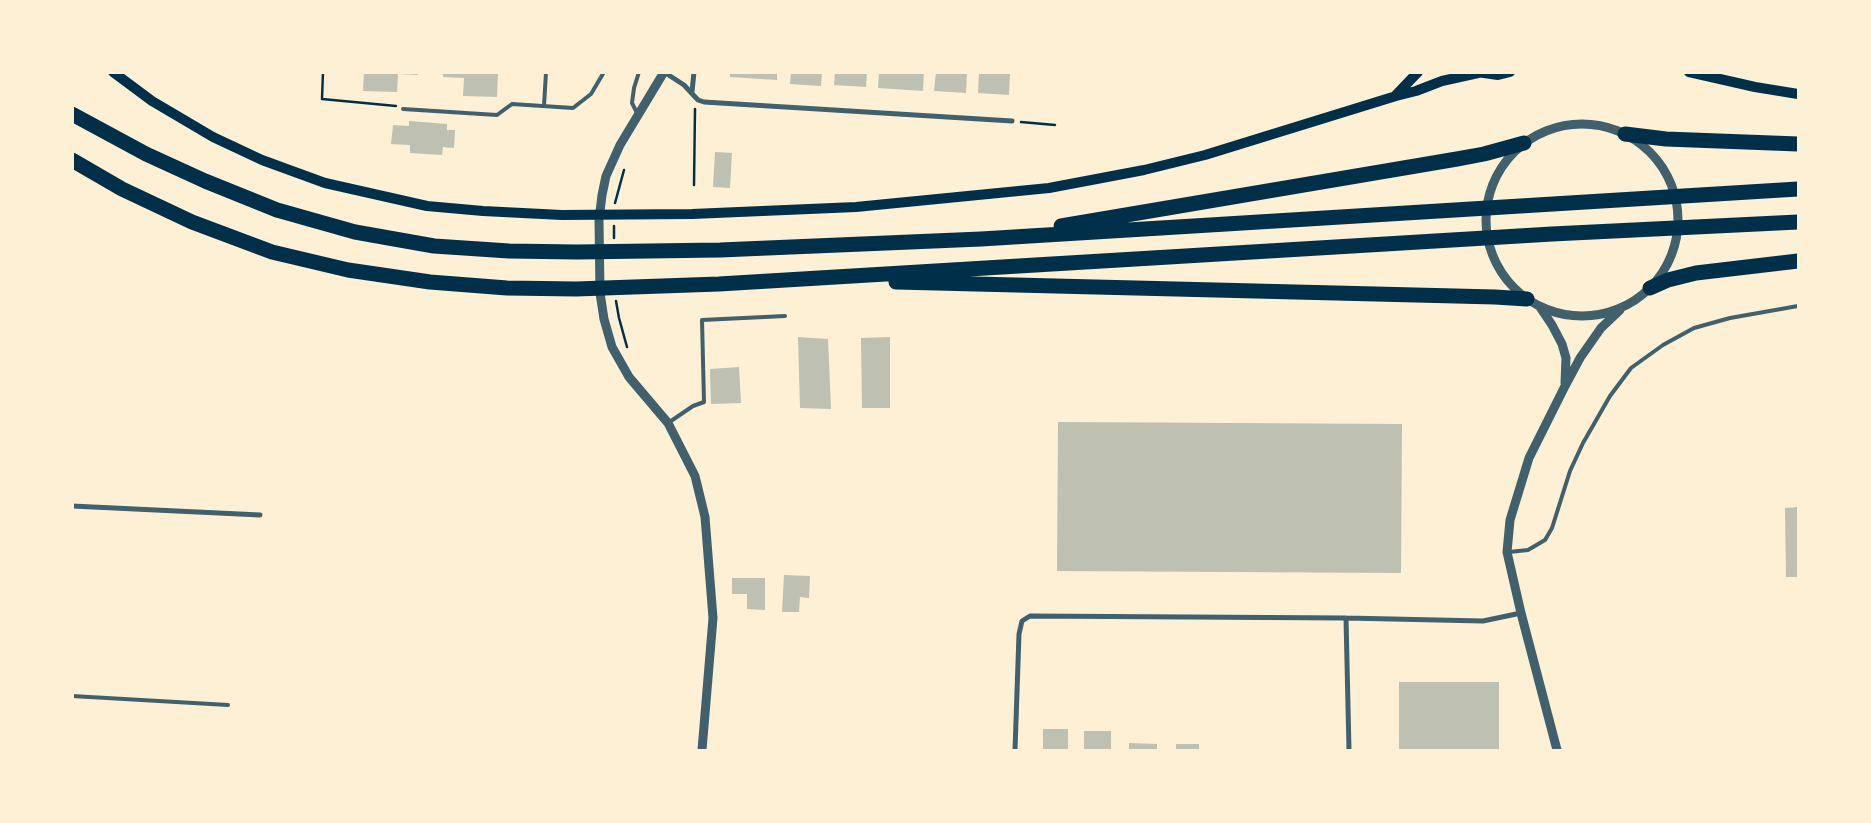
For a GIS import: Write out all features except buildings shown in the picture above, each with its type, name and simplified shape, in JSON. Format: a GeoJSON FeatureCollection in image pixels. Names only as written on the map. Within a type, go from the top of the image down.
{"type":"FeatureCollection","features":[{"type":"Feature","properties":{"kind":"highway"},"geometry":{"type":"LineString","coordinates":[[72,114],[146,154],[205,181],[277,210],[355,232],[434,246],[509,251],[637,251],[981,239],[1798,189]]}},
{"type":"Feature","properties":{"kind":"highway"},"geometry":{"type":"LineString","coordinates":[[1624,134],[1666,139],[1798,144]]}},
{"type":"Feature","properties":{"kind":"highway"},"geometry":{"type":"LineString","coordinates":[[981,239],[1457,159],[1524,143]]}},
{"type":"Feature","properties":{"kind":"highway"},"geometry":{"type":"LineString","coordinates":[[72,160],[122,190],[184,218],[272,252],[348,270],[430,282],[507,288],[576,289],[797,280],[1467,239],[1798,222]]}},
{"type":"Feature","properties":{"kind":"highway"},"geometry":{"type":"LineString","coordinates":[[1650,288],[1668,280],[1696,273],[1798,261]]}},
{"type":"Feature","properties":{"kind":"highway"},"geometry":{"type":"LineString","coordinates":[[797,280],[1495,296],[1534,303]]}},
{"type":"Feature","properties":{"kind":"main road"},"geometry":{"type":"LineString","coordinates":[[113,72],[152,101],[212,137],[262,160],[326,182],[427,206],[483,211],[578,214],[692,214],[856,206],[1049,188],[1144,170],[1205,155],[1416,91],[1442,81],[1477,73],[1498,75],[1510,72]]}},
{"type":"Feature","properties":{"kind":"main road"},"geometry":{"type":"LineString","coordinates":[[1396,96],[1418,72]]}},
{"type":"Feature","properties":{"kind":"main road"},"geometry":{"type":"LineString","coordinates":[[1689,72],[1755,87],[1798,94]]}},
{"type":"Feature","properties":{"kind":"street"},"geometry":{"type":"LineString","coordinates":[[702,750],[712,618],[706,517],[694,476],[668,423],[629,377],[612,347],[604,319],[599,270],[599,220],[602,195],[612,160],[664,72],[684,84],[698,100],[1012,121]]}},
{"type":"Feature","properties":{"kind":"street"},"geometry":{"type":"LineString","coordinates":[[692,92],[694,72]]}},
{"type":"Feature","properties":{"kind":"street"},"geometry":{"type":"LineString","coordinates":[[1558,750],[1521,613],[1507,552],[1510,520],[1519,484],[1529,458],[1580,358],[1601,328],[1626,305],[1650,288],[1663,271],[1672,252],[1677,231],[1675,196],[1663,170],[1645,148],[1624,134],[1593,124],[1572,124],[1545,131],[1524,143],[1512,154],[1494,182],[1488,198],[1486,231],[1496,263],[1504,277],[1516,290],[1534,303],[1552,325],[1566,358],[1565,386]]}},
{"type":"Feature","properties":{"kind":"street"},"geometry":{"type":"LineString","coordinates":[[1534,303],[1568,315],[1583,316],[1612,311],[1626,305]]}},
{"type":"Feature","properties":{"kind":"street"},"geometry":{"type":"LineString","coordinates":[[72,506],[260,515]]}},
{"type":"Feature","properties":{"kind":"street"},"geometry":{"type":"LineString","coordinates":[[1014,750],[1020,634],[1022,621],[1030,616],[1483,621],[1521,613]]}},
{"type":"Feature","properties":{"kind":"street"},"geometry":{"type":"LineString","coordinates":[[1346,618],[1349,750]]}},
{"type":"Feature","properties":{"kind":"lane"},"geometry":{"type":"LineString","coordinates":[[544,106],[546,72]]}},
{"type":"Feature","properties":{"kind":"lane"},"geometry":{"type":"LineString","coordinates":[[403,109],[497,115],[512,104],[573,108],[591,94],[604,72]]}},
{"type":"Feature","properties":{"kind":"lane"},"geometry":{"type":"LineString","coordinates":[[638,115],[632,103],[639,72]]}},
{"type":"Feature","properties":{"kind":"lane"},"geometry":{"type":"LineString","coordinates":[[1507,552],[1528,550],[1544,540],[1552,528],[1570,471],[1583,443],[1610,396],[1631,368],[1663,345],[1694,328],[1730,318],[1798,306]]}},
{"type":"Feature","properties":{"kind":"lane"},"geometry":{"type":"LineString","coordinates":[[668,423],[693,406],[704,402],[702,320],[785,316]]}},
{"type":"Feature","properties":{"kind":"lane"},"geometry":{"type":"LineString","coordinates":[[72,696],[228,705]]}},
{"type":"Feature","properties":{"kind":"path"},"geometry":{"type":"LineString","coordinates":[[324,72],[322,99],[394,106],[403,109]]}},
{"type":"Feature","properties":{"kind":"path"},"geometry":{"type":"LineString","coordinates":[[694,185],[695,110],[698,100]]}},
{"type":"Feature","properties":{"kind":"path"},"geometry":{"type":"LineString","coordinates":[[1012,121],[1055,125]]}}]}
